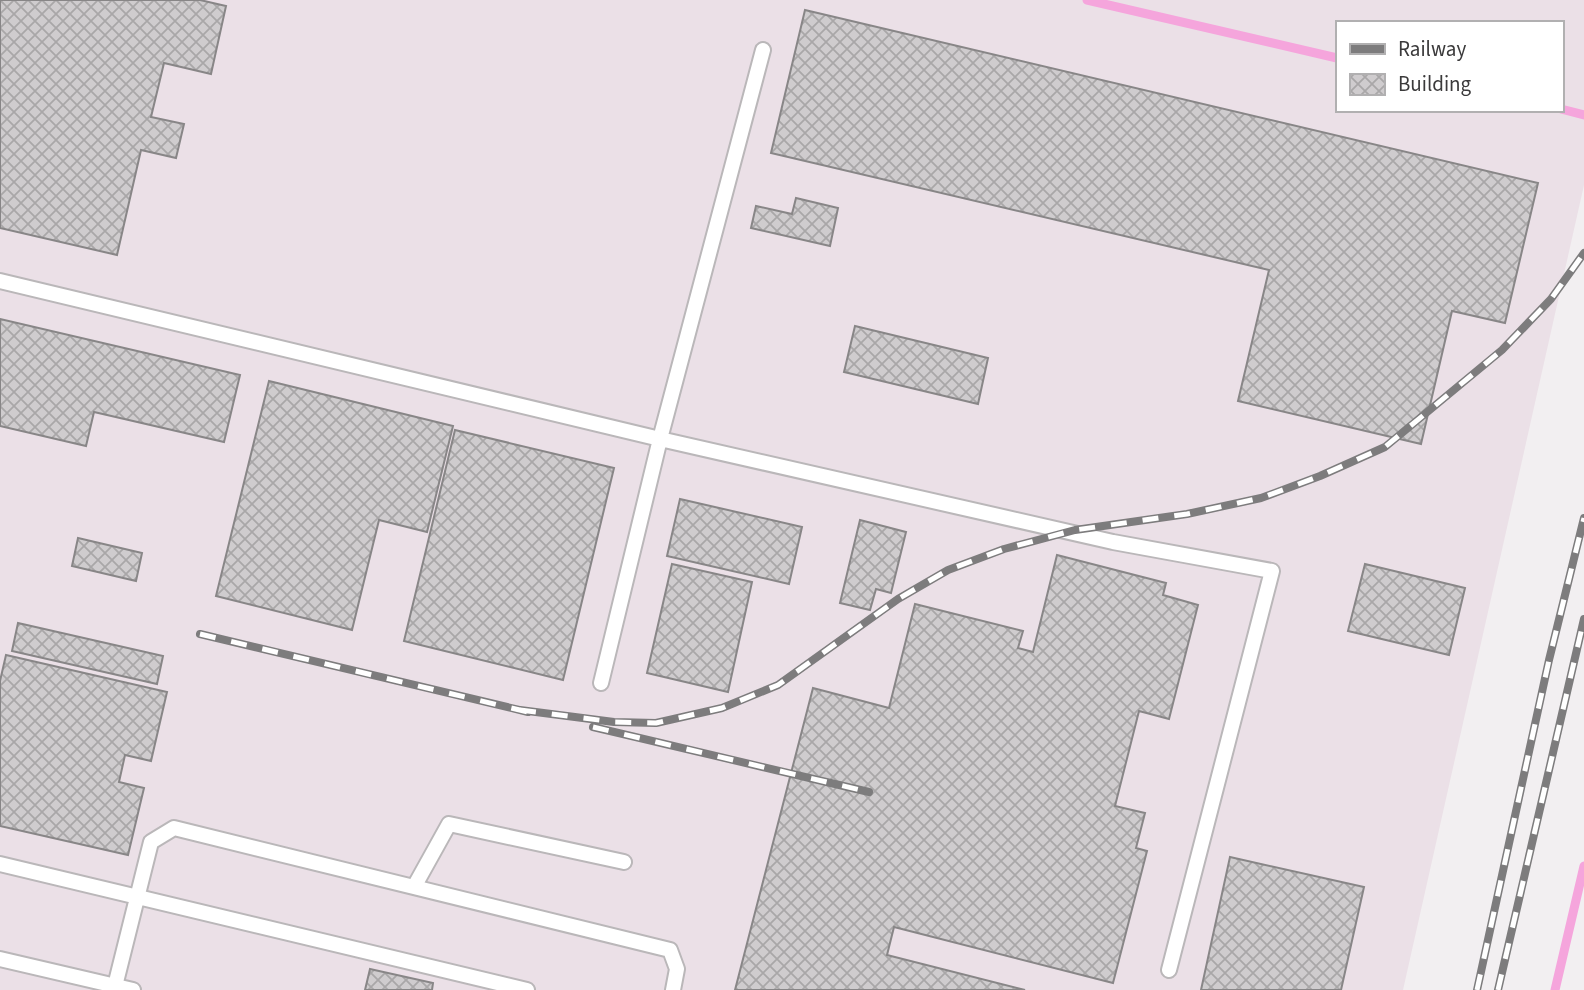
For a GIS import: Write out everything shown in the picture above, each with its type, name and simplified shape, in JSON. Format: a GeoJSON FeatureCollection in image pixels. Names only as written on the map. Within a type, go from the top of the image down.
{"type":"FeatureCollection","features":[{"type":"Feature","properties":{"kind":"lane"},"geometry":{"type":"LineString","coordinates":[[601,683],[660,439],[763,50]]}},
{"type":"Feature","properties":{"kind":"lane"},"geometry":{"type":"LineString","coordinates":[[0,281],[660,439],[1113,542],[1272,571],[1170,970]]}},
{"type":"Feature","properties":{"kind":"lane"},"geometry":{"type":"LineString","coordinates":[[414,887],[449,824],[624,862]]}},
{"type":"Feature","properties":{"kind":"lane"},"geometry":{"type":"LineString","coordinates":[[115,986],[151,842],[174,828],[670,950],[677,970],[673,990]]}},
{"type":"Feature","properties":{"kind":"lane"},"geometry":{"type":"LineString","coordinates":[[0,864],[527,990]]}},
{"type":"Feature","properties":{"kind":"lane"},"geometry":{"type":"LineString","coordinates":[[0,959],[78,984],[133,990]]}},
{"type":"Feature","properties":{"kind":"shaded area"},"geometry":{"type":"Polygon","coordinates":[[[0,0],[1584,0],[1584,185],[1403,990],[0,990],[0,0]]]}},
{"type":"Feature","properties":{"kind":"building"},"geometry":{"type":"Polygon","coordinates":[[[0,0],[200,0],[226,6],[211,74],[164,63],[151,117],[184,124],[176,158],[141,150],[117,255],[0,228],[0,0]]]}},
{"type":"Feature","properties":{"kind":"building"},"geometry":{"type":"Polygon","coordinates":[[[805,10],[1538,183],[1505,323],[1452,311],[1421,444],[1238,401],[1269,270],[771,153],[805,10]]]}},
{"type":"Feature","properties":{"kind":"building"},"geometry":{"type":"Polygon","coordinates":[[[796,198],[838,208],[830,246],[751,228],[756,206],[792,214],[796,198]]]}},
{"type":"Feature","properties":{"kind":"building"},"geometry":{"type":"Polygon","coordinates":[[[0,319],[240,375],[224,442],[94,412],[86,446],[0,426],[0,319]]]}},
{"type":"Feature","properties":{"kind":"building"},"geometry":{"type":"Polygon","coordinates":[[[855,326],[988,358],[978,404],[844,372],[855,326]]]}},
{"type":"Feature","properties":{"kind":"building"},"geometry":{"type":"Polygon","coordinates":[[[269,381],[453,426],[427,532],[379,520],[352,630],[216,596],[269,381]]]}},
{"type":"Feature","properties":{"kind":"building"},"geometry":{"type":"Polygon","coordinates":[[[455,430],[614,468],[563,680],[404,641],[455,430]]]}},
{"type":"Feature","properties":{"kind":"building"},"geometry":{"type":"Polygon","coordinates":[[[680,499],[802,527],[789,584],[667,556],[680,499]]]}},
{"type":"Feature","properties":{"kind":"building"},"geometry":{"type":"Polygon","coordinates":[[[860,520],[906,532],[891,593],[876,589],[870,610],[840,603],[860,520]]]}},
{"type":"Feature","properties":{"kind":"building"},"geometry":{"type":"Polygon","coordinates":[[[78,538],[142,553],[136,581],[72,566],[78,538]]]}},
{"type":"Feature","properties":{"kind":"building"},"geometry":{"type":"Polygon","coordinates":[[[1057,555],[1166,583],[1163,595],[1198,605],[1169,719],[1139,711],[1115,806],[1145,813],[1136,848],[1147,851],[1113,983],[894,927],[887,955],[1025,990],[735,990],[813,688],[889,708],[915,604],[1023,631],[1018,648],[1033,652],[1057,555]]]}},
{"type":"Feature","properties":{"kind":"building"},"geometry":{"type":"Polygon","coordinates":[[[672,564],[752,582],[728,692],[647,673],[672,564]]]}},
{"type":"Feature","properties":{"kind":"building"},"geometry":{"type":"Polygon","coordinates":[[[1365,564],[1465,588],[1449,655],[1348,631],[1365,564]]]}},
{"type":"Feature","properties":{"kind":"building"},"geometry":{"type":"Polygon","coordinates":[[[18,623],[163,656],[157,684],[12,651],[18,623]]]}},
{"type":"Feature","properties":{"kind":"building"},"geometry":{"type":"Polygon","coordinates":[[[6,655],[167,692],[151,761],[125,755],[119,782],[144,788],[128,855],[0,826],[0,681],[6,655]]]}},
{"type":"Feature","properties":{"kind":"building"},"geometry":{"type":"Polygon","coordinates":[[[1230,857],[1364,887],[1341,990],[1201,990],[1230,857]]]}},
{"type":"Feature","properties":{"kind":"building"},"geometry":{"type":"Polygon","coordinates":[[[370,969],[433,983],[432,990],[365,990],[370,969]]]}},
{"type":"Feature","properties":{"kind":"waterway"},"geometry":{"type":"LineString","coordinates":[[1087,0],[1336,58]]}},
{"type":"Feature","properties":{"kind":"waterway"},"geometry":{"type":"LineString","coordinates":[[1563,110],[1584,115]]}},
{"type":"Feature","properties":{"kind":"waterway"},"geometry":{"type":"LineString","coordinates":[[1555,990],[1584,866]]}},
{"type":"Feature","properties":{"kind":"railway"},"geometry":{"type":"LineString","coordinates":[[520,710],[614,722],[656,723],[722,708],[778,685],[898,599],[948,570],[1004,549],[1075,530],[1187,514],[1261,498],[1320,476],[1385,447],[1502,350],[1551,299],[1584,253]]}},
{"type":"Feature","properties":{"kind":"railway"},"geometry":{"type":"LineString","coordinates":[[1477,990],[1549,660],[1584,518]]}},
{"type":"Feature","properties":{"kind":"railway"},"geometry":{"type":"LineString","coordinates":[[1498,990],[1584,619]]}},
{"type":"Feature","properties":{"kind":"railway"},"geometry":{"type":"LineString","coordinates":[[200,634],[528,712]]}},
{"type":"Feature","properties":{"kind":"railway"},"geometry":{"type":"LineString","coordinates":[[593,727],[869,792]]}}]}
